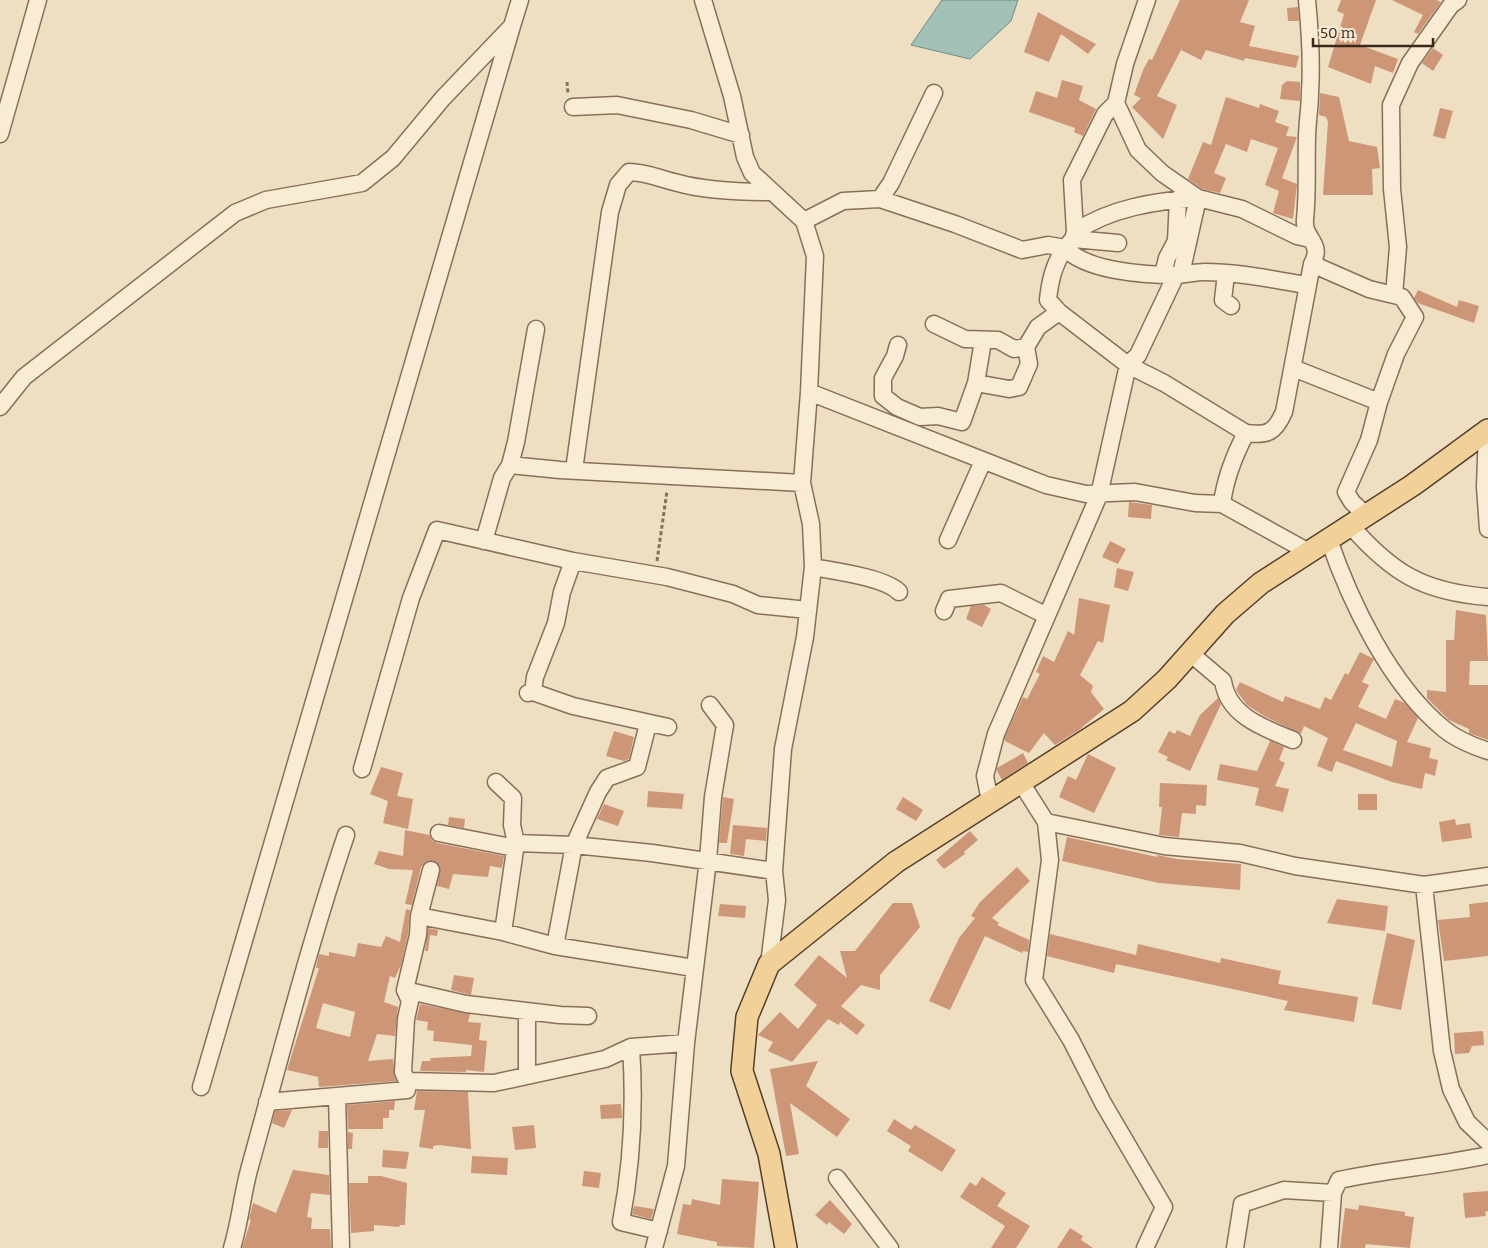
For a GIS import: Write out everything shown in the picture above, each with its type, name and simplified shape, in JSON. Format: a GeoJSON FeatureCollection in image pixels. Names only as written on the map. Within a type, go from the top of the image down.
{"type":"FeatureCollection","features":[{"type":"Feature","properties":{"kind":"main road"},"geometry":{"type":"LineString","coordinates":[[786,1248],[769,1154],[742,1070],[747,1017],[769,964],[896,862],[990,800],[1022,784],[1132,711],[1167,679],[1225,614],[1260,583],[1328,537],[1413,485],[1487,430]]}},
{"type":"Feature","properties":{"kind":"street"},"geometry":{"type":"LineString","coordinates":[[0,134],[38,0]]}},
{"type":"Feature","properties":{"kind":"street"},"geometry":{"type":"LineString","coordinates":[[201,1087],[520,0]]}},
{"type":"Feature","properties":{"kind":"street"},"geometry":{"type":"LineString","coordinates":[[703,0],[732,96],[745,157],[752,173],[770,192],[804,221],[815,256],[809,392],[802,483],[811,524],[812,567],[808,610],[796,690],[783,749],[774,871],[777,900],[769,964]]}},
{"type":"Feature","properties":{"kind":"street"},"geometry":{"type":"LineString","coordinates":[[1147,0],[1125,64],[1116,103],[1105,114],[1072,180],[1071,240],[1073,256],[1085,262],[1146,274],[1173,275],[1205,272],[1308,285]]}},
{"type":"Feature","properties":{"kind":"street"},"geometry":{"type":"LineString","coordinates":[[1307,0],[1310,39],[1310,91],[1306,138],[1308,195],[1304,227],[1316,246],[1317,255],[1312,264],[1284,412],[1278,425],[1262,435],[1246,433],[1196,401],[1128,365],[1059,312],[1048,300],[1050,282],[1058,260],[1071,240],[1092,220],[1127,209],[1178,199],[1198,198],[1242,209],[1297,236],[1310,239]]}},
{"type":"Feature","properties":{"kind":"street"},"geometry":{"type":"LineString","coordinates":[[1394,295],[1398,248],[1392,189],[1392,104],[1410,63],[1451,5],[1458,0]]}},
{"type":"Feature","properties":{"kind":"street"},"geometry":{"type":"LineString","coordinates":[[0,407],[24,377],[235,213],[266,200],[362,184],[393,158],[443,98],[512,26]]}},
{"type":"Feature","properties":{"kind":"street"},"geometry":{"type":"LineString","coordinates":[[880,199],[891,183],[934,93]]}},
{"type":"Feature","properties":{"kind":"street"},"geometry":{"type":"LineString","coordinates":[[1116,103],[1138,150],[1162,174],[1198,198]]}},
{"type":"Feature","properties":{"kind":"street"},"geometry":{"type":"LineString","coordinates":[[573,107],[617,105],[691,120],[740,135]]}},
{"type":"Feature","properties":{"kind":"street"},"geometry":{"type":"LineString","coordinates":[[574,470],[610,212],[618,185],[629,172],[642,172],[678,184],[715,189],[770,192]]}},
{"type":"Feature","properties":{"kind":"street"},"geometry":{"type":"LineString","coordinates":[[990,800],[986,776],[996,734],[1099,495],[1128,365],[1138,355],[1173,275],[1198,198]]}},
{"type":"Feature","properties":{"kind":"street"},"geometry":{"type":"LineString","coordinates":[[804,221],[844,201],[880,199],[955,224],[1022,250],[1071,240],[1118,243]]}},
{"type":"Feature","properties":{"kind":"street"},"geometry":{"type":"LineString","coordinates":[[1173,275],[1167,258],[1176,241],[1178,199]]}},
{"type":"Feature","properties":{"kind":"street"},"geometry":{"type":"LineString","coordinates":[[1312,264],[1369,289],[1402,297],[1415,317],[1396,354],[1379,402],[1369,440],[1346,492],[1352,502],[1358,520],[1392,568],[1418,582],[1463,595],[1488,597]]}},
{"type":"Feature","properties":{"kind":"street"},"geometry":{"type":"LineString","coordinates":[[1226,274],[1223,300],[1231,306]]}},
{"type":"Feature","properties":{"kind":"street"},"geometry":{"type":"LineString","coordinates":[[976,383],[1009,389],[1019,387],[1029,364],[1026,346],[1038,327],[1059,312]]}},
{"type":"Feature","properties":{"kind":"street"},"geometry":{"type":"LineString","coordinates":[[934,324],[965,339],[998,340],[1014,349],[1026,346]]}},
{"type":"Feature","properties":{"kind":"street"},"geometry":{"type":"LineString","coordinates":[[484,541],[502,478],[510,465],[516,442],[536,329]]}},
{"type":"Feature","properties":{"kind":"street"},"geometry":{"type":"LineString","coordinates":[[898,345],[895,356],[883,378],[882,396],[897,407],[920,417],[938,416],[962,422],[976,383],[984,341]]}},
{"type":"Feature","properties":{"kind":"street"},"geometry":{"type":"LineString","coordinates":[[1293,368],[1379,402]]}},
{"type":"Feature","properties":{"kind":"street"},"geometry":{"type":"LineString","coordinates":[[809,392],[1046,485],[1099,495],[1135,492],[1195,503],[1222,504],[1307,551]]}},
{"type":"Feature","properties":{"kind":"street"},"geometry":{"type":"LineString","coordinates":[[1487,430],[1485,487],[1488,529]]}},
{"type":"Feature","properties":{"kind":"street"},"geometry":{"type":"LineString","coordinates":[[1222,504],[1224,485],[1233,457],[1246,433]]}},
{"type":"Feature","properties":{"kind":"street"},"geometry":{"type":"LineString","coordinates":[[948,540],[983,461]]}},
{"type":"Feature","properties":{"kind":"street"},"geometry":{"type":"LineString","coordinates":[[510,465],[802,483]]}},
{"type":"Feature","properties":{"kind":"street"},"geometry":{"type":"LineString","coordinates":[[362,768],[411,598],[437,530],[573,561],[655,574],[732,594],[758,605],[808,610]]}},
{"type":"Feature","properties":{"kind":"street"},"geometry":{"type":"LineString","coordinates":[[1328,537],[1337,564],[1366,628],[1401,681],[1424,711],[1445,731],[1488,751]]}},
{"type":"Feature","properties":{"kind":"street"},"geometry":{"type":"LineString","coordinates":[[573,561],[562,592],[556,623],[530,693],[572,706],[668,727]]}},
{"type":"Feature","properties":{"kind":"street"},"geometry":{"type":"LineString","coordinates":[[812,567],[854,574],[886,584],[899,592]]}},
{"type":"Feature","properties":{"kind":"street"},"geometry":{"type":"LineString","coordinates":[[944,611],[949,599],[1001,593],[1047,616]]}},
{"type":"Feature","properties":{"kind":"street"},"geometry":{"type":"LineString","coordinates":[[1190,653],[1223,681],[1225,694],[1232,706],[1256,723],[1293,740]]}},
{"type":"Feature","properties":{"kind":"street"},"geometry":{"type":"LineString","coordinates":[[654,1248],[676,1166],[686,1043],[708,860],[713,797],[725,725],[710,705]]}},
{"type":"Feature","properties":{"kind":"street"},"geometry":{"type":"LineString","coordinates":[[555,946],[574,845],[598,792],[607,778],[637,767],[648,724]]}},
{"type":"Feature","properties":{"kind":"street"},"geometry":{"type":"LineString","coordinates":[[496,782],[513,798],[512,825],[515,846],[503,932]]}},
{"type":"Feature","properties":{"kind":"street"},"geometry":{"type":"LineString","coordinates":[[1022,784],[1046,822],[1050,860],[1034,980],[1072,1040],[1108,1112],[1164,1207],[1145,1248]]}},
{"type":"Feature","properties":{"kind":"street"},"geometry":{"type":"LineString","coordinates":[[1046,822],[1164,846],[1240,854],[1295,866],[1424,885],[1488,876]]}},
{"type":"Feature","properties":{"kind":"street"},"geometry":{"type":"LineString","coordinates":[[439,833],[515,846],[574,845],[708,860],[774,871]]}},
{"type":"Feature","properties":{"kind":"street"},"geometry":{"type":"LineString","coordinates":[[232,1248],[242,1211],[246,1183],[267,1102],[330,883],[346,835]]}},
{"type":"Feature","properties":{"kind":"street"},"geometry":{"type":"LineString","coordinates":[[267,1102],[407,1090],[407,1081],[403,1072],[406,1019],[410,1001],[405,990],[418,936],[419,916],[431,870]]}},
{"type":"Feature","properties":{"kind":"street"},"geometry":{"type":"LineString","coordinates":[[1424,885],[1442,1051],[1451,1089],[1467,1122],[1488,1142]]}},
{"type":"Feature","properties":{"kind":"street"},"geometry":{"type":"LineString","coordinates":[[419,916],[503,932],[555,946],[694,968]]}},
{"type":"Feature","properties":{"kind":"street"},"geometry":{"type":"LineString","coordinates":[[405,990],[466,1004],[527,1012],[588,1016]]}},
{"type":"Feature","properties":{"kind":"street"},"geometry":{"type":"LineString","coordinates":[[527,1012],[527,1075]]}},
{"type":"Feature","properties":{"kind":"street"},"geometry":{"type":"LineString","coordinates":[[407,1081],[494,1083],[605,1059],[631,1048],[686,1043]]}},
{"type":"Feature","properties":{"kind":"street"},"geometry":{"type":"LineString","coordinates":[[631,1048],[634,1096],[626,1198],[621,1222],[659,1231]]}},
{"type":"Feature","properties":{"kind":"street"},"geometry":{"type":"LineString","coordinates":[[337,1096],[341,1248]]}},
{"type":"Feature","properties":{"kind":"street"},"geometry":{"type":"LineString","coordinates":[[1329,1248],[1334,1193],[1340,1180],[1387,1170],[1460,1161],[1488,1155]]}},
{"type":"Feature","properties":{"kind":"street"},"geometry":{"type":"LineString","coordinates":[[837,1178],[890,1248]]}},
{"type":"Feature","properties":{"kind":"street"},"geometry":{"type":"LineString","coordinates":[[1235,1248],[1242,1204],[1284,1190],[1334,1193]]}},
{"type":"Feature","properties":{"kind":"path"},"geometry":{"type":"LineString","coordinates":[[655,574],[662,513],[673,474]]}},
{"type":"Feature","properties":{"kind":"water"},"geometry":{"type":"Polygon","coordinates":[[[942,0],[1018,0],[1011,21],[970,59],[911,45],[942,0]]]}},
{"type":"Feature","properties":{"kind":"building"},"geometry":{"type":"Polygon","coordinates":[[[1180,0],[1249,0],[1240,22],[1255,26],[1249,46],[1299,56],[1296,68],[1245,58],[1244,61],[1206,50],[1201,60],[1181,50],[1157,96],[1177,105],[1163,139],[1132,107],[1141,98],[1134,95],[1143,70],[1149,59],[1152,60],[1180,0]]]}},
{"type":"Feature","properties":{"kind":"building"},"geometry":{"type":"Polygon","coordinates":[[[1341,0],[1376,0],[1360,45],[1398,59],[1393,73],[1375,66],[1371,84],[1328,67],[1344,14],[1337,11],[1341,0]]]}},
{"type":"Feature","properties":{"kind":"building"},"geometry":{"type":"Polygon","coordinates":[[[1392,0],[1436,0],[1441,2],[1418,34],[1414,32],[1423,15],[1392,0]]]}},
{"type":"Feature","properties":{"kind":"building"},"geometry":{"type":"Polygon","coordinates":[[[1298,7],[1299,21],[1288,21],[1287,8],[1298,7]]]}},
{"type":"Feature","properties":{"kind":"building"},"geometry":{"type":"Polygon","coordinates":[[[1038,12],[1096,44],[1088,54],[1061,34],[1049,62],[1024,52],[1038,12]]]}},
{"type":"Feature","properties":{"kind":"building"},"geometry":{"type":"Polygon","coordinates":[[[1433,48],[1443,55],[1433,71],[1422,63],[1433,48]]]}},
{"type":"Feature","properties":{"kind":"building"},"geometry":{"type":"Polygon","coordinates":[[[1062,80],[1083,86],[1079,100],[1096,109],[1083,136],[1074,132],[1075,128],[1029,112],[1036,91],[1057,98],[1062,80]]]}},
{"type":"Feature","properties":{"kind":"building"},"geometry":{"type":"Polygon","coordinates":[[[1287,81],[1300,82],[1300,101],[1280,99],[1282,85],[1287,81]]]}},
{"type":"Feature","properties":{"kind":"building"},"geometry":{"type":"Polygon","coordinates":[[[1320,93],[1339,97],[1349,141],[1377,147],[1380,168],[1372,169],[1373,195],[1323,195],[1328,122],[1326,117],[1319,115],[1320,93]]]}},
{"type":"Feature","properties":{"kind":"building"},"geometry":{"type":"Polygon","coordinates":[[[1226,97],[1259,108],[1260,104],[1279,111],[1275,122],[1289,127],[1286,136],[1297,137],[1282,178],[1297,184],[1293,219],[1273,213],[1279,191],[1265,185],[1278,148],[1251,139],[1247,152],[1226,144],[1214,173],[1226,178],[1220,193],[1202,189],[1188,179],[1203,142],[1211,145],[1226,97]]]}},
{"type":"Feature","properties":{"kind":"building"},"geometry":{"type":"Polygon","coordinates":[[[1440,108],[1453,111],[1445,139],[1433,136],[1440,108]]]}},
{"type":"Feature","properties":{"kind":"building"},"geometry":{"type":"Polygon","coordinates":[[[1418,290],[1457,307],[1459,300],[1479,306],[1474,323],[1418,303],[1414,298],[1418,290]]]}},
{"type":"Feature","properties":{"kind":"building"},"geometry":{"type":"Polygon","coordinates":[[[1129,502],[1152,505],[1151,519],[1128,517],[1129,502]]]}},
{"type":"Feature","properties":{"kind":"building"},"geometry":{"type":"Polygon","coordinates":[[[1110,541],[1126,549],[1118,564],[1102,557],[1110,541]]]}},
{"type":"Feature","properties":{"kind":"building"},"geometry":{"type":"Polygon","coordinates":[[[1117,568],[1134,572],[1128,591],[1114,587],[1117,568]]]}},
{"type":"Feature","properties":{"kind":"building"},"geometry":{"type":"Polygon","coordinates":[[[1079,598],[1110,605],[1103,643],[1098,641],[1080,675],[1093,686],[1091,692],[1104,709],[1079,730],[1055,745],[1044,733],[1029,753],[1005,741],[1005,737],[1023,697],[1027,699],[1040,674],[1036,672],[1043,656],[1054,662],[1068,631],[1074,635],[1079,598]]]}},
{"type":"Feature","properties":{"kind":"building"},"geometry":{"type":"Polygon","coordinates":[[[984,605],[991,609],[982,627],[966,619],[971,606],[984,605]]]}},
{"type":"Feature","properties":{"kind":"building"},"geometry":{"type":"Polygon","coordinates":[[[1456,610],[1486,615],[1488,661],[1470,661],[1469,685],[1488,685],[1488,740],[1469,733],[1469,729],[1449,720],[1427,698],[1427,690],[1446,692],[1446,640],[1454,640],[1456,610]]]}},
{"type":"Feature","properties":{"kind":"building"},"geometry":{"type":"Polygon","coordinates":[[[1360,652],[1374,659],[1362,682],[1369,685],[1358,707],[1386,719],[1395,699],[1405,703],[1418,718],[1407,742],[1431,748],[1429,758],[1438,760],[1435,776],[1425,773],[1422,789],[1392,782],[1336,761],[1332,772],[1317,766],[1328,738],[1304,726],[1301,734],[1264,716],[1247,705],[1236,690],[1240,682],[1283,702],[1285,696],[1320,709],[1325,697],[1331,700],[1345,673],[1348,675],[1360,652]],[[1356,723],[1343,750],[1392,767],[1397,741],[1356,723]]]}},
{"type":"Feature","properties":{"kind":"building"},"geometry":{"type":"Polygon","coordinates":[[[1218,698],[1221,704],[1190,771],[1166,760],[1168,757],[1158,752],[1169,731],[1175,734],[1177,730],[1190,736],[1200,715],[1218,698]]]}},
{"type":"Feature","properties":{"kind":"building"},"geometry":{"type":"Polygon","coordinates":[[[614,731],[634,737],[629,759],[624,761],[606,756],[614,731]]]}},
{"type":"Feature","properties":{"kind":"building"},"geometry":{"type":"Polygon","coordinates":[[[1270,741],[1284,747],[1279,760],[1285,763],[1275,786],[1289,789],[1283,812],[1255,805],[1259,788],[1217,780],[1220,764],[1257,771],[1270,741]]]}},
{"type":"Feature","properties":{"kind":"building"},"geometry":{"type":"Polygon","coordinates":[[[1023,753],[1028,763],[1002,780],[997,768],[1023,753]]]}},
{"type":"Feature","properties":{"kind":"building"},"geometry":{"type":"Polygon","coordinates":[[[1088,754],[1116,768],[1094,813],[1059,797],[1068,776],[1076,780],[1088,754]]]}},
{"type":"Feature","properties":{"kind":"building"},"geometry":{"type":"Polygon","coordinates":[[[381,767],[403,773],[397,796],[413,799],[408,829],[383,823],[388,801],[370,794],[381,767]]]}},
{"type":"Feature","properties":{"kind":"building"},"geometry":{"type":"Polygon","coordinates":[[[1160,783],[1207,785],[1206,806],[1196,805],[1196,814],[1182,813],[1179,837],[1159,835],[1162,807],[1159,807],[1160,783]]]}},
{"type":"Feature","properties":{"kind":"building"},"geometry":{"type":"Polygon","coordinates":[[[648,791],[684,794],[682,809],[647,807],[648,791]]]}},
{"type":"Feature","properties":{"kind":"building"},"geometry":{"type":"Polygon","coordinates":[[[1358,794],[1377,794],[1377,810],[1358,810],[1358,794]]]}},
{"type":"Feature","properties":{"kind":"building"},"geometry":{"type":"Polygon","coordinates":[[[723,797],[734,799],[727,843],[719,843],[723,797]]]}},
{"type":"Feature","properties":{"kind":"building"},"geometry":{"type":"Polygon","coordinates":[[[903,797],[923,810],[916,821],[896,809],[903,797]]]}},
{"type":"Feature","properties":{"kind":"building"},"geometry":{"type":"Polygon","coordinates":[[[604,804],[624,811],[618,826],[597,819],[604,804]]]}},
{"type":"Feature","properties":{"kind":"building"},"geometry":{"type":"Polygon","coordinates":[[[449,817],[465,819],[464,828],[448,825],[449,817]]]}},
{"type":"Feature","properties":{"kind":"building"},"geometry":{"type":"Polygon","coordinates":[[[1455,819],[1456,825],[1470,823],[1472,838],[1442,842],[1439,822],[1455,819]]]}},
{"type":"Feature","properties":{"kind":"building"},"geometry":{"type":"Polygon","coordinates":[[[733,825],[767,828],[766,841],[746,839],[744,856],[730,854],[733,825]]]}},
{"type":"Feature","properties":{"kind":"building"},"geometry":{"type":"Polygon","coordinates":[[[405,830],[429,835],[437,843],[504,856],[502,868],[490,866],[488,877],[453,874],[449,889],[437,886],[440,867],[434,861],[428,861],[421,867],[412,905],[405,904],[413,870],[389,869],[374,864],[379,851],[403,856],[405,830]]]}},
{"type":"Feature","properties":{"kind":"building"},"geometry":{"type":"Polygon","coordinates":[[[970,831],[978,840],[964,852],[965,854],[944,869],[936,860],[970,831]]]}},
{"type":"Feature","properties":{"kind":"building"},"geometry":{"type":"Polygon","coordinates":[[[1067,837],[1157,857],[1157,855],[1177,859],[1241,864],[1240,890],[1159,883],[1062,861],[1067,837]]]}},
{"type":"Feature","properties":{"kind":"building"},"geometry":{"type":"Polygon","coordinates":[[[1017,867],[1030,881],[992,918],[999,923],[997,925],[1029,940],[1028,952],[1023,951],[1022,953],[985,936],[950,1010],[929,1001],[959,938],[975,918],[971,916],[980,902],[1017,867]]]}},
{"type":"Feature","properties":{"kind":"building"},"geometry":{"type":"Polygon","coordinates":[[[1337,899],[1388,906],[1385,931],[1327,923],[1337,899]]]}},
{"type":"Feature","properties":{"kind":"building"},"geometry":{"type":"Polygon","coordinates":[[[1488,902],[1488,956],[1444,961],[1438,920],[1470,917],[1469,904],[1488,902]]]}},
{"type":"Feature","properties":{"kind":"building"},"geometry":{"type":"Polygon","coordinates":[[[893,903],[912,903],[920,927],[880,975],[880,990],[861,985],[841,1006],[865,1025],[857,1035],[840,1022],[839,1025],[828,1019],[792,1062],[768,1051],[773,1042],[758,1035],[780,1012],[798,1029],[817,1005],[794,985],[819,955],[847,978],[840,951],[855,951],[893,903]]]}},
{"type":"Feature","properties":{"kind":"building"},"geometry":{"type":"Polygon","coordinates":[[[720,904],[746,906],[745,918],[718,916],[720,904]]]}},
{"type":"Feature","properties":{"kind":"building"},"geometry":{"type":"Polygon","coordinates":[[[406,909],[410,910],[408,934],[401,965],[395,978],[390,976],[384,1002],[398,1007],[395,1036],[377,1034],[368,1061],[393,1059],[396,1081],[319,1087],[318,1077],[287,1070],[319,968],[316,968],[319,954],[329,956],[329,952],[355,957],[358,943],[381,947],[386,936],[400,942],[406,909]],[[323,1003],[316,1028],[350,1037],[355,1012],[323,1003]]]}},
{"type":"Feature","properties":{"kind":"building"},"geometry":{"type":"Polygon","coordinates":[[[428,928],[438,930],[437,936],[430,935],[428,951],[425,951],[428,928]]]}},
{"type":"Feature","properties":{"kind":"building"},"geometry":{"type":"Polygon","coordinates":[[[1387,933],[1415,940],[1401,1010],[1372,1004],[1387,933]]]}},
{"type":"Feature","properties":{"kind":"building"},"geometry":{"type":"Polygon","coordinates":[[[1050,934],[1136,955],[1138,944],[1220,963],[1221,958],[1281,971],[1278,984],[1358,997],[1354,1022],[1284,1010],[1288,1001],[1116,964],[1114,973],[1047,956],[1050,934]]]}},
{"type":"Feature","properties":{"kind":"building"},"geometry":{"type":"Polygon","coordinates":[[[454,975],[474,978],[471,995],[451,990],[454,975]]]}},
{"type":"Feature","properties":{"kind":"building"},"geometry":{"type":"Polygon","coordinates":[[[420,1004],[470,1014],[468,1022],[481,1023],[479,1040],[487,1041],[484,1072],[466,1070],[466,1072],[420,1071],[422,1061],[430,1061],[431,1058],[471,1056],[472,1045],[433,1041],[434,1031],[427,1030],[428,1022],[416,1020],[420,1004]]]}},
{"type":"Feature","properties":{"kind":"building"},"geometry":{"type":"Polygon","coordinates":[[[1483,1031],[1484,1045],[1472,1046],[1469,1053],[1455,1054],[1454,1033],[1483,1031]]]}},
{"type":"Feature","properties":{"kind":"building"},"geometry":{"type":"Polygon","coordinates":[[[818,1061],[806,1086],[850,1119],[837,1137],[790,1103],[799,1154],[786,1156],[770,1069],[818,1061]]]}},
{"type":"Feature","properties":{"kind":"building"},"geometry":{"type":"Polygon","coordinates":[[[417,1091],[468,1092],[471,1149],[439,1145],[433,1146],[433,1149],[419,1147],[425,1110],[414,1110],[417,1091]]]}},
{"type":"Feature","properties":{"kind":"building"},"geometry":{"type":"Polygon","coordinates":[[[395,1101],[394,1110],[389,1110],[389,1118],[383,1118],[383,1129],[348,1129],[347,1105],[395,1101]]]}},
{"type":"Feature","properties":{"kind":"building"},"geometry":{"type":"Polygon","coordinates":[[[621,1104],[622,1118],[601,1119],[600,1105],[621,1104]]]}},
{"type":"Feature","properties":{"kind":"building"},"geometry":{"type":"Polygon","coordinates":[[[292,1110],[284,1128],[272,1123],[275,1111],[292,1110]]]}},
{"type":"Feature","properties":{"kind":"building"},"geometry":{"type":"Polygon","coordinates":[[[894,1119],[911,1130],[915,1125],[956,1150],[942,1172],[908,1151],[911,1146],[887,1131],[894,1119]]]}},
{"type":"Feature","properties":{"kind":"building"},"geometry":{"type":"Polygon","coordinates":[[[534,1125],[536,1148],[515,1150],[512,1127],[534,1125]]]}},
{"type":"Feature","properties":{"kind":"building"},"geometry":{"type":"Polygon","coordinates":[[[319,1131],[328,1131],[328,1148],[318,1148],[319,1131]]]}},
{"type":"Feature","properties":{"kind":"building"},"geometry":{"type":"Polygon","coordinates":[[[348,1132],[353,1133],[352,1149],[348,1149],[348,1132]]]}},
{"type":"Feature","properties":{"kind":"building"},"geometry":{"type":"Polygon","coordinates":[[[383,1150],[409,1152],[406,1169],[382,1167],[383,1150]]]}},
{"type":"Feature","properties":{"kind":"building"},"geometry":{"type":"Polygon","coordinates":[[[472,1156],[508,1158],[507,1175],[471,1173],[472,1156]]]}},
{"type":"Feature","properties":{"kind":"building"},"geometry":{"type":"Polygon","coordinates":[[[293,1170],[329,1175],[330,1195],[311,1193],[307,1217],[312,1218],[311,1229],[330,1229],[331,1248],[242,1248],[251,1220],[249,1219],[253,1203],[276,1213],[293,1170]]]}},
{"type":"Feature","properties":{"kind":"building"},"geometry":{"type":"Polygon","coordinates":[[[584,1171],[601,1173],[599,1188],[582,1186],[584,1171]]]}},
{"type":"Feature","properties":{"kind":"building"},"geometry":{"type":"Polygon","coordinates":[[[368,1176],[381,1176],[407,1183],[405,1225],[400,1225],[399,1227],[374,1225],[374,1231],[351,1233],[349,1183],[368,1183],[368,1176]]]}},
{"type":"Feature","properties":{"kind":"building"},"geometry":{"type":"Polygon","coordinates":[[[982,1177],[1006,1193],[997,1206],[1030,1226],[1016,1248],[991,1248],[1005,1226],[960,1197],[970,1182],[976,1186],[982,1177]]]}},
{"type":"Feature","properties":{"kind":"building"},"geometry":{"type":"Polygon","coordinates":[[[722,1179],[759,1182],[754,1248],[717,1246],[717,1242],[677,1234],[683,1204],[691,1205],[692,1199],[720,1205],[722,1179]]]}},
{"type":"Feature","properties":{"kind":"building"},"geometry":{"type":"Polygon","coordinates":[[[1488,1191],[1488,1211],[1485,1212],[1486,1216],[1465,1218],[1463,1193],[1488,1191]]]}},
{"type":"Feature","properties":{"kind":"building"},"geometry":{"type":"Polygon","coordinates":[[[830,1200],[852,1224],[844,1234],[829,1222],[827,1225],[815,1215],[830,1200]]]}},
{"type":"Feature","properties":{"kind":"building"},"geometry":{"type":"Polygon","coordinates":[[[1359,1205],[1405,1212],[1405,1216],[1414,1217],[1410,1248],[1366,1244],[1365,1248],[1340,1248],[1345,1208],[1358,1210],[1359,1205]]]}},
{"type":"Feature","properties":{"kind":"building"},"geometry":{"type":"Polygon","coordinates":[[[634,1206],[654,1209],[651,1219],[632,1214],[634,1206]]]}},
{"type":"Feature","properties":{"kind":"building"},"geometry":{"type":"Polygon","coordinates":[[[1070,1228],[1083,1236],[1081,1240],[1093,1248],[1057,1248],[1070,1228]]]}}]}
